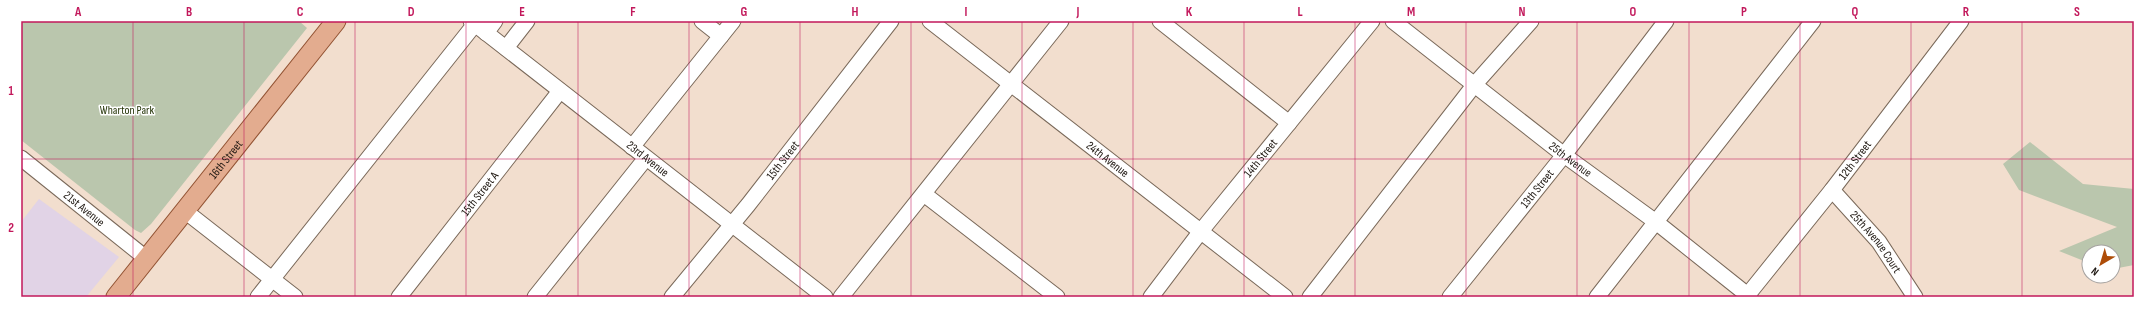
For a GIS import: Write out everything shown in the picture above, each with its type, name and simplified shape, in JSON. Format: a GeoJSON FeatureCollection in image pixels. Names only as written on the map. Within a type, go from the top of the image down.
{"type":"FeatureCollection","features":[{"type":"Feature","properties":{"kind":"main road","name":"16th Street"},"geometry":{"type":"LineString","coordinates":[[116,297],[336,21]]}},
{"type":"Feature","properties":{"kind":"street"},"geometry":{"type":"LineString","coordinates":[[258,297],[477,26],[495,21]]}},
{"type":"Feature","properties":{"kind":"street"},"geometry":{"type":"LineString","coordinates":[[506,48],[527,21]]}},
{"type":"Feature","properties":{"kind":"street"},"geometry":{"type":"LineString","coordinates":[[702,21],[721,36]]}},
{"type":"Feature","properties":{"kind":"street"},"geometry":{"type":"LineString","coordinates":[[632,147],[732,21]]}},
{"type":"Feature","properties":{"kind":"street","name":"15th Street"},"geometry":{"type":"LineString","coordinates":[[672,297],[732,224],[891,21]]}},
{"type":"Feature","properties":{"kind":"street","name":"24th Avenue"},"geometry":{"type":"LineString","coordinates":[[930,21],[1284,297]]}},
{"type":"Feature","properties":{"kind":"street"},"geometry":{"type":"LineString","coordinates":[[841,297],[1061,21]]}},
{"type":"Feature","properties":{"kind":"street"},"geometry":{"type":"LineString","coordinates":[[1160,21],[1289,122]]}},
{"type":"Feature","properties":{"kind":"street","name":"14th Street"},"geometry":{"type":"LineString","coordinates":[[1151,297],[1201,231],[1372,21]]}},
{"type":"Feature","properties":{"kind":"street","name":"25th Avenue"},"geometry":{"type":"LineString","coordinates":[[1393,21],[1564,155],[1656,222],[1748,296]]}},
{"type":"Feature","properties":{"kind":"street"},"geometry":{"type":"LineString","coordinates":[[1310,297],[1475,84],[1531,21]]}},
{"type":"Feature","properties":{"kind":"street","name":"13th Street"},"geometry":{"type":"LineString","coordinates":[[1450,297],[1564,155],[1666,21]]}},
{"type":"Feature","properties":{"kind":"street"},"geometry":{"type":"LineString","coordinates":[[1597,297],[1814,21]]}},
{"type":"Feature","properties":{"kind":"street","name":"12th Street"},"geometry":{"type":"LineString","coordinates":[[1748,296],[1832,190],[1961,21]]}},
{"type":"Feature","properties":{"kind":"street","name":"23rd Avenue"},"geometry":{"type":"LineString","coordinates":[[477,26],[824,297]]}},
{"type":"Feature","properties":{"kind":"street","name":"15th Street A"},"geometry":{"type":"LineString","coordinates":[[399,297],[560,91]]}},
{"type":"Feature","properties":{"kind":"street","name":"21st Avenue"},"geometry":{"type":"LineString","coordinates":[[21,158],[147,259]]}},
{"type":"Feature","properties":{"kind":"street"},"geometry":{"type":"LineString","coordinates":[[535,297],[646,158]]}},
{"type":"Feature","properties":{"kind":"street","name":"25th Avenue Court"},"geometry":{"type":"LineString","coordinates":[[1832,190],[1879,242],[1915,297]]}},
{"type":"Feature","properties":{"kind":"street"},"geometry":{"type":"LineString","coordinates":[[924,194],[1057,297]]}},
{"type":"Feature","properties":{"kind":"street"},"geometry":{"type":"LineString","coordinates":[[185,211],[295,297]]}},
{"type":"Feature","properties":{"kind":"shaded area"},"geometry":{"type":"Polygon","coordinates":[[[39,199],[119,257],[86,297],[21,297],[21,222],[39,199]]]}},
{"type":"Feature","properties":{"kind":"green space","name":"Wharton Park"},"geometry":{"type":"Polygon","coordinates":[[[21,21],[299,21],[307,28],[151,224],[141,233],[135,230],[21,140],[21,21]]]}},
{"type":"Feature","properties":{"kind":"green space"},"geometry":{"type":"Polygon","coordinates":[[[2030,142],[2083,184],[2134,189],[2134,265],[2121,267],[2121,244],[2081,244],[2081,260],[2059,251],[2117,227],[2019,190],[2003,164],[2030,142]]]}}]}
